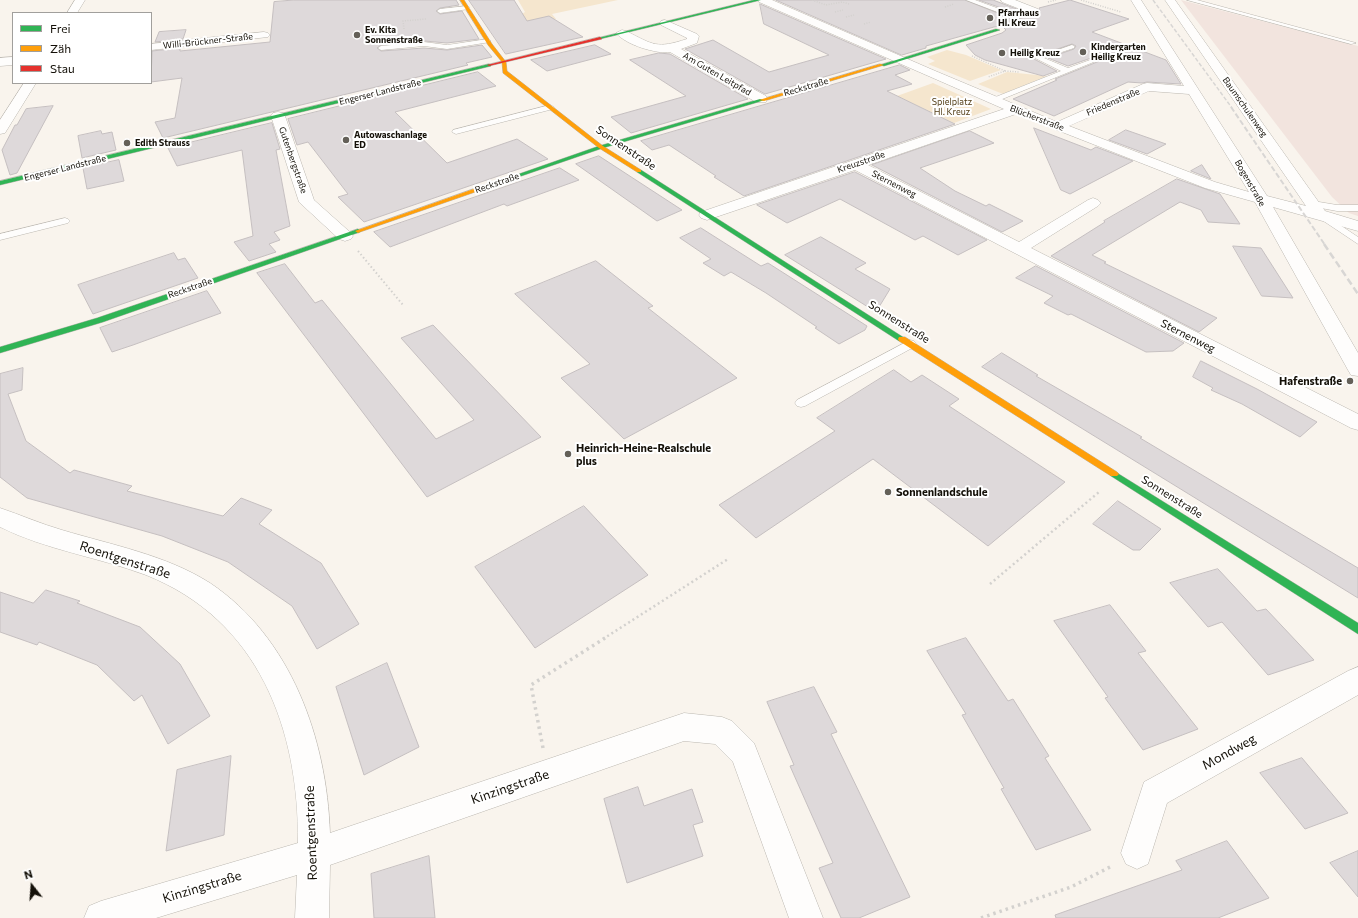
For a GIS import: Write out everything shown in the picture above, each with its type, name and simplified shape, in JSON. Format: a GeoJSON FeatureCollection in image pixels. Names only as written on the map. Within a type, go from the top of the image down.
{"type":"FeatureCollection","features":[{"type":"Feature","properties":{"kind":"street"},"geometry":{"type":"LineString","coordinates":[[73,12],[80,0]]}},
{"type":"Feature","properties":{"kind":"street","name":"Engerser Landstraße"},"geometry":{"type":"LineString","coordinates":[[0,183],[759,0]]}},
{"type":"Feature","properties":{"kind":"street","name":"Blücherstraße"},"geometry":{"type":"LineString","coordinates":[[763,0],[897,61],[1015,110],[1212,185],[1260,200],[1316,209]]}},
{"type":"Feature","properties":{"kind":"street"},"geometry":{"type":"LineString","coordinates":[[1006,0],[1034,11]]}},
{"type":"Feature","properties":{"kind":"street","name":"Bogenstraße"},"geometry":{"type":"LineString","coordinates":[[1136,0],[1256,191],[1358,370]]}},
{"type":"Feature","properties":{"kind":"street","name":"Baumschulenweg"},"geometry":{"type":"LineString","coordinates":[[1170,0],[1316,209]]}},
{"type":"Feature","properties":{"kind":"street","name":"Sonnenstraße"},"geometry":{"type":"LineString","coordinates":[[464,4],[488,41],[504,62],[505,72],[601,147],[1358,629]]}},
{"type":"Feature","properties":{"kind":"street","name":"Am Guten Leitpfad"},"geometry":{"type":"LineString","coordinates":[[622,33],[653,49],[672,48],[692,41],[693,36],[665,23]]}},
{"type":"Feature","properties":{"kind":"street","name":"Reckstraße"},"geometry":{"type":"LineString","coordinates":[[0,350],[100,320],[601,147],[761,99],[942,48],[998,30]]}},
{"type":"Feature","properties":{"kind":"street","name":"Willi-Brückner-Straße"},"geometry":{"type":"LineString","coordinates":[[152,47],[264,35]]}},
{"type":"Feature","properties":{"kind":"street","name":"Am Guten Leitpfad"},"geometry":{"type":"LineString","coordinates":[[672,48],[761,99]]}},
{"type":"Feature","properties":{"kind":"street"},"geometry":{"type":"LineString","coordinates":[[0,62],[12,61]]}},
{"type":"Feature","properties":{"kind":"street"},"geometry":{"type":"LineString","coordinates":[[0,130],[29,84]]}},
{"type":"Feature","properties":{"kind":"street","name":"Friedenstraße"},"geometry":{"type":"LineString","coordinates":[[1058,126],[1147,87],[1193,91]]}},
{"type":"Feature","properties":{"kind":"street","name":"Kreuzstraße"},"geometry":{"type":"LineString","coordinates":[[707,215],[1015,110]]}},
{"type":"Feature","properties":{"kind":"street","name":"Gutenbergstraße"},"geometry":{"type":"LineString","coordinates":[[278,116],[307,202],[345,236]]}},
{"type":"Feature","properties":{"kind":"street","name":"Sternenweg"},"geometry":{"type":"LineString","coordinates":[[855,164],[1358,423]]}},
{"type":"Feature","properties":{"kind":"street"},"geometry":{"type":"LineString","coordinates":[[1018,249],[1093,203]]}},
{"type":"Feature","properties":{"kind":"street"},"geometry":{"type":"LineString","coordinates":[[1316,209],[1358,226]]}},
{"type":"Feature","properties":{"kind":"street","name":"Roentgenstraße"},"geometry":{"type":"LineString","coordinates":[[0,517],[28,530],[144,564],[170,574],[192,585],[232,618],[268,660],[298,724],[307,764],[313,805],[314,854],[312,918]]}},
{"type":"Feature","properties":{"kind":"street","name":"Mondweg"},"geometry":{"type":"LineString","coordinates":[[1137,853],[1155,793],[1358,680]]}},
{"type":"Feature","properties":{"kind":"street","name":"Kinzingstraße"},"geometry":{"type":"LineString","coordinates":[[101,918],[314,854],[684,727],[722,731],[744,753],[806,918]]}},
{"type":"Feature","properties":{"kind":"lane"},"geometry":{"type":"LineString","coordinates":[[969,0],[1016,17],[1034,11]]}},
{"type":"Feature","properties":{"kind":"lane"},"geometry":{"type":"LineString","coordinates":[[1190,0],[1353,43]]}},
{"type":"Feature","properties":{"kind":"lane"},"geometry":{"type":"LineString","coordinates":[[440,11],[464,4]]}},
{"type":"Feature","properties":{"kind":"lane"},"geometry":{"type":"LineString","coordinates":[[381,48],[424,44],[447,46],[488,41]]}},
{"type":"Feature","properties":{"kind":"lane"},"geometry":{"type":"LineString","coordinates":[[1066,70],[1038,58],[1072,47]]}},
{"type":"Feature","properties":{"kind":"lane"},"geometry":{"type":"LineString","coordinates":[[992,100],[1066,70],[1103,57]]}},
{"type":"Feature","properties":{"kind":"lane"},"geometry":{"type":"LineString","coordinates":[[456,132],[550,107]]}},
{"type":"Feature","properties":{"kind":"lane"},"geometry":{"type":"LineString","coordinates":[[1316,209],[1358,208]]}},
{"type":"Feature","properties":{"kind":"lane"},"geometry":{"type":"LineString","coordinates":[[1316,209],[1358,241]]}},
{"type":"Feature","properties":{"kind":"lane"},"geometry":{"type":"LineString","coordinates":[[0,237],[66,221]]}},
{"type":"Feature","properties":{"kind":"lane"},"geometry":{"type":"LineString","coordinates":[[801,403],[910,344]]}},
{"type":"Feature","properties":{"kind":"path"},"geometry":{"type":"LineString","coordinates":[[812,0],[826,5],[842,2],[849,4]]}},
{"type":"Feature","properties":{"kind":"path"},"geometry":{"type":"LineString","coordinates":[[1081,0],[1149,20]]}},
{"type":"Feature","properties":{"kind":"path"},"geometry":{"type":"LineString","coordinates":[[845,17],[854,15]]}},
{"type":"Feature","properties":{"kind":"path"},"geometry":{"type":"LineString","coordinates":[[942,48],[969,55],[1005,71],[986,78]]}},
{"type":"Feature","properties":{"kind":"path"},"geometry":{"type":"LineString","coordinates":[[345,236],[403,305]]}},
{"type":"Feature","properties":{"kind":"path"},"geometry":{"type":"LineString","coordinates":[[990,584],[1118,476]]}},
{"type":"Feature","properties":{"kind":"path"},"geometry":{"type":"LineString","coordinates":[[548,774],[531,685],[728,559]]}},
{"type":"Feature","properties":{"kind":"path"},"geometry":{"type":"LineString","coordinates":[[981,918],[1071,887],[1137,853]]}},
{"type":"Feature","properties":{"kind":"shaded area"},"geometry":{"type":"Polygon","coordinates":[[[1181,0],[1358,46],[1358,216],[1349,213],[1332,197],[1181,0]]]}},
{"type":"Feature","properties":{"kind":"green space"},"geometry":{"type":"Polygon","coordinates":[[[518,0],[618,0],[552,14],[556,19],[534,25],[514,19],[525,12],[518,0]]]}},
{"type":"Feature","properties":{"kind":"green space"},"geometry":{"type":"Polygon","coordinates":[[[947,50],[966,55],[1001,70],[970,81],[928,64],[935,61],[927,57],[947,50]]]}},
{"type":"Feature","properties":{"kind":"green space"},"geometry":{"type":"Polygon","coordinates":[[[1007,72],[1047,76],[1003,94],[978,84],[1007,72]]]}},
{"type":"Feature","properties":{"kind":"green space","name":"Spielplatz Hl. Kreuz"},"geometry":{"type":"Polygon","coordinates":[[[933,83],[991,109],[954,123],[897,96],[933,83]]]}},
{"type":"Feature","properties":{"kind":"building"},"geometry":{"type":"Polygon","coordinates":[[[294,0],[456,0],[459,5],[440,8],[436,11],[440,14],[462,11],[479,39],[447,43],[424,41],[381,45],[377,48],[381,51],[424,48],[447,50],[482,45],[492,57],[466,63],[468,65],[163,138],[155,122],[175,118],[182,78],[152,82],[152,51],[180,48],[180,51],[270,42],[274,2],[294,0]]]}},
{"type":"Feature","properties":{"kind":"building"},"geometry":{"type":"Polygon","coordinates":[[[469,0],[514,0],[527,21],[549,16],[583,37],[506,54],[469,0]]]}},
{"type":"Feature","properties":{"kind":"building"},"geometry":{"type":"Polygon","coordinates":[[[776,0],[965,0],[1015,20],[1035,15],[1040,11],[1039,8],[1070,0],[1129,19],[1092,32],[1166,60],[1181,84],[1128,82],[1054,116],[1013,99],[1057,80],[1055,79],[1107,58],[1107,56],[1100,55],[1068,66],[1048,58],[1074,49],[1076,46],[1072,44],[1034,57],[1034,59],[1057,71],[1043,76],[985,60],[975,55],[966,45],[1002,33],[1006,30],[1002,26],[926,46],[926,48],[902,55],[776,0]]]}},
{"type":"Feature","properties":{"kind":"building"},"geometry":{"type":"Polygon","coordinates":[[[979,0],[993,0],[1022,11],[1016,13],[979,0]]]}},
{"type":"Feature","properties":{"kind":"building"},"geometry":{"type":"Polygon","coordinates":[[[760,4],[886,59],[765,94],[685,49],[713,40],[769,72],[829,55],[764,24],[760,4]]]}},
{"type":"Feature","properties":{"kind":"building"},"geometry":{"type":"Polygon","coordinates":[[[186,30],[183,39],[155,42],[159,32],[186,30]]]}},
{"type":"Feature","properties":{"kind":"building"},"geometry":{"type":"Polygon","coordinates":[[[595,45],[611,54],[547,71],[531,60],[595,45]]]}},
{"type":"Feature","properties":{"kind":"building"},"geometry":{"type":"Polygon","coordinates":[[[659,53],[670,54],[748,99],[631,133],[611,117],[686,96],[630,60],[659,53]]]}},
{"type":"Feature","properties":{"kind":"building"},"geometry":{"type":"Polygon","coordinates":[[[900,65],[910,70],[895,75],[912,84],[887,91],[955,124],[744,196],[669,145],[652,150],[641,141],[900,65]]]}},
{"type":"Feature","properties":{"kind":"building"},"geometry":{"type":"Polygon","coordinates":[[[478,72],[496,86],[395,112],[447,163],[517,139],[548,159],[364,222],[338,197],[348,194],[308,142],[297,145],[288,119],[478,72]]]}},
{"type":"Feature","properties":{"kind":"building"},"geometry":{"type":"Polygon","coordinates":[[[53,106],[17,173],[10,175],[2,150],[15,125],[17,125],[26,109],[53,106]]]}},
{"type":"Feature","properties":{"kind":"building"},"geometry":{"type":"Polygon","coordinates":[[[272,123],[280,149],[276,150],[290,226],[274,232],[280,240],[269,244],[276,252],[249,261],[234,242],[253,236],[242,150],[177,166],[168,148],[272,123]]]}},
{"type":"Feature","properties":{"kind":"building"},"geometry":{"type":"Polygon","coordinates":[[[1034,128],[1091,150],[1096,147],[1133,161],[1070,194],[1061,190],[1034,128]]]}},
{"type":"Feature","properties":{"kind":"building"},"geometry":{"type":"Polygon","coordinates":[[[1126,130],[1166,144],[1147,154],[1109,140],[1126,130]]]}},
{"type":"Feature","properties":{"kind":"building"},"geometry":{"type":"Polygon","coordinates":[[[101,131],[102,134],[112,132],[116,150],[82,158],[78,136],[101,131]]]}},
{"type":"Feature","properties":{"kind":"building"},"geometry":{"type":"Polygon","coordinates":[[[970,131],[994,143],[920,168],[955,191],[986,206],[989,204],[1023,221],[1002,232],[872,165],[970,131]]]}},
{"type":"Feature","properties":{"kind":"building"},"geometry":{"type":"Polygon","coordinates":[[[599,156],[682,210],[657,221],[576,164],[599,156]]]}},
{"type":"Feature","properties":{"kind":"building"},"geometry":{"type":"Polygon","coordinates":[[[119,160],[124,181],[87,189],[83,168],[119,160]]]}},
{"type":"Feature","properties":{"kind":"building"},"geometry":{"type":"Polygon","coordinates":[[[1202,165],[1211,179],[1191,171],[1202,165]]]}},
{"type":"Feature","properties":{"kind":"building"},"geometry":{"type":"Polygon","coordinates":[[[560,168],[579,180],[507,206],[504,204],[390,247],[374,232],[560,168]]]}},
{"type":"Feature","properties":{"kind":"building"},"geometry":{"type":"Polygon","coordinates":[[[855,172],[987,240],[958,255],[923,236],[915,240],[840,199],[787,223],[757,205],[855,172]]]}},
{"type":"Feature","properties":{"kind":"building"},"geometry":{"type":"Polygon","coordinates":[[[1177,179],[1220,194],[1240,224],[1208,222],[1201,210],[1180,202],[1092,255],[1106,262],[1104,263],[1217,318],[1199,332],[1051,256],[1105,222],[1104,221],[1177,179]]]}},
{"type":"Feature","properties":{"kind":"building"},"geometry":{"type":"Polygon","coordinates":[[[701,228],[761,266],[768,263],[867,326],[865,330],[839,344],[815,328],[817,327],[766,293],[731,272],[724,276],[703,263],[711,259],[680,238],[701,228]]]}},
{"type":"Feature","properties":{"kind":"building"},"geometry":{"type":"Polygon","coordinates":[[[821,237],[866,263],[855,269],[890,289],[876,312],[785,255],[821,237]]]}},
{"type":"Feature","properties":{"kind":"building"},"geometry":{"type":"Polygon","coordinates":[[[1233,246],[1261,248],[1293,298],[1262,296],[1233,246]]]}},
{"type":"Feature","properties":{"kind":"building"},"geometry":{"type":"Polygon","coordinates":[[[174,253],[178,260],[185,258],[198,278],[93,314],[78,285],[174,253]]]}},
{"type":"Feature","properties":{"kind":"building"},"geometry":{"type":"Polygon","coordinates":[[[596,261],[653,306],[648,308],[737,378],[624,439],[561,378],[590,364],[515,294],[596,261]]]}},
{"type":"Feature","properties":{"kind":"building"},"geometry":{"type":"Polygon","coordinates":[[[285,264],[315,303],[322,300],[436,439],[474,420],[401,338],[433,325],[541,437],[427,497],[257,273],[285,264]]]}},
{"type":"Feature","properties":{"kind":"building"},"geometry":{"type":"Polygon","coordinates":[[[1036,266],[1184,343],[1173,351],[1146,352],[1071,314],[1068,315],[1044,303],[1053,296],[1016,278],[1036,266]]]}},
{"type":"Feature","properties":{"kind":"building"},"geometry":{"type":"Polygon","coordinates":[[[207,291],[221,313],[133,345],[112,352],[100,328],[207,291]]]}},
{"type":"Feature","properties":{"kind":"building"},"geometry":{"type":"Polygon","coordinates":[[[1002,353],[1038,375],[1036,376],[1142,437],[1140,438],[1358,568],[1358,598],[982,367],[1002,353]]]}},
{"type":"Feature","properties":{"kind":"building"},"geometry":{"type":"Polygon","coordinates":[[[1201,361],[1257,389],[1317,422],[1300,437],[1242,404],[1211,390],[1213,388],[1193,377],[1201,361]]]}},
{"type":"Feature","properties":{"kind":"building"},"geometry":{"type":"Polygon","coordinates":[[[23,368],[22,390],[8,394],[26,441],[70,473],[74,470],[132,486],[127,491],[223,516],[241,498],[272,510],[259,524],[321,563],[359,624],[317,649],[292,606],[228,562],[162,536],[27,498],[0,477],[0,374],[23,368]]]}},
{"type":"Feature","properties":{"kind":"building"},"geometry":{"type":"Polygon","coordinates":[[[894,370],[911,382],[922,375],[959,399],[949,406],[1065,482],[988,546],[873,459],[756,538],[719,505],[835,431],[817,418],[894,370]]]}},
{"type":"Feature","properties":{"kind":"building"},"geometry":{"type":"Polygon","coordinates":[[[1118,501],[1161,529],[1140,550],[1133,550],[1093,524],[1118,501]]]}},
{"type":"Feature","properties":{"kind":"building"},"geometry":{"type":"Polygon","coordinates":[[[584,506],[648,575],[535,648],[475,567],[584,506]]]}},
{"type":"Feature","properties":{"kind":"building"},"geometry":{"type":"Polygon","coordinates":[[[1218,569],[1257,611],[1266,609],[1314,660],[1268,675],[1222,622],[1208,627],[1170,583],[1218,569]]]}},
{"type":"Feature","properties":{"kind":"building"},"geometry":{"type":"Polygon","coordinates":[[[46,590],[80,601],[77,603],[140,627],[180,664],[210,716],[168,744],[142,695],[134,701],[97,665],[39,642],[37,645],[0,632],[0,592],[33,603],[46,590]]]}},
{"type":"Feature","properties":{"kind":"building"},"geometry":{"type":"Polygon","coordinates":[[[1110,605],[1146,651],[1138,653],[1198,729],[1143,750],[1105,698],[1108,697],[1054,621],[1110,605]]]}},
{"type":"Feature","properties":{"kind":"building"},"geometry":{"type":"Polygon","coordinates":[[[966,638],[1008,701],[1013,699],[1049,756],[1045,758],[1091,830],[1036,850],[1001,789],[1004,788],[962,715],[966,714],[927,651],[966,638]]]}},
{"type":"Feature","properties":{"kind":"building"},"geometry":{"type":"Polygon","coordinates":[[[387,663],[419,747],[364,775],[336,687],[387,663]]]}},
{"type":"Feature","properties":{"kind":"building"},"geometry":{"type":"Polygon","coordinates":[[[814,687],[837,732],[831,734],[910,897],[859,918],[841,918],[819,868],[833,863],[790,766],[794,765],[767,702],[814,687]]]}},
{"type":"Feature","properties":{"kind":"building"},"geometry":{"type":"Polygon","coordinates":[[[231,756],[224,835],[166,851],[177,770],[231,756]]]}},
{"type":"Feature","properties":{"kind":"building"},"geometry":{"type":"Polygon","coordinates":[[[1302,758],[1348,813],[1305,829],[1260,773],[1302,758]]]}},
{"type":"Feature","properties":{"kind":"building"},"geometry":{"type":"Polygon","coordinates":[[[638,787],[644,806],[692,789],[703,822],[693,825],[703,856],[627,883],[604,799],[638,787]]]}},
{"type":"Feature","properties":{"kind":"building"},"geometry":{"type":"Polygon","coordinates":[[[1227,841],[1269,898],[1218,918],[1056,918],[1055,915],[1182,870],[1176,861],[1227,841]]]}},
{"type":"Feature","properties":{"kind":"building"},"geometry":{"type":"Polygon","coordinates":[[[1358,851],[1358,897],[1330,863],[1358,851]]]}},
{"type":"Feature","properties":{"kind":"building"},"geometry":{"type":"Polygon","coordinates":[[[429,856],[435,918],[374,918],[371,874],[429,856]]]}},
{"type":"Feature","properties":{"kind":"railway"},"geometry":{"type":"LineString","coordinates":[[1153,0],[1232,108]]}},
{"type":"Feature","properties":{"kind":"railway"},"geometry":{"type":"LineString","coordinates":[[1231,107],[1325,245]]}},
{"type":"Feature","properties":{"kind":"railway"},"geometry":{"type":"LineString","coordinates":[[1324,244],[1358,294]]}},
{"type":"Feature","properties":{"kind":"traffic: fast"},"geometry":{"type":"LineString","coordinates":[[600,38],[759,0]]}},
{"type":"Feature","properties":{"kind":"traffic: fast"},"geometry":{"type":"LineString","coordinates":[[882,65],[998,30]]}},
{"type":"Feature","properties":{"kind":"traffic: fast"},"geometry":{"type":"LineString","coordinates":[[0,183],[489,65]]}},
{"type":"Feature","properties":{"kind":"traffic: fast"},"geometry":{"type":"LineString","coordinates":[[499,182],[601,147],[762,100]]}},
{"type":"Feature","properties":{"kind":"traffic: fast"},"geometry":{"type":"LineString","coordinates":[[639,171],[902,339]]}},
{"type":"Feature","properties":{"kind":"traffic: fast"},"geometry":{"type":"LineString","coordinates":[[0,350],[100,320],[358,231]]}},
{"type":"Feature","properties":{"kind":"traffic: fast"},"geometry":{"type":"LineString","coordinates":[[1114,474],[1358,629]]}},
{"type":"Feature","properties":{"kind":"traffic: slow"},"geometry":{"type":"LineString","coordinates":[[462,0],[490,45],[504,62],[505,72],[601,147],[639,171]]}},
{"type":"Feature","properties":{"kind":"traffic: slow"},"geometry":{"type":"LineString","coordinates":[[762,100],[882,65]]}},
{"type":"Feature","properties":{"kind":"traffic: slow"},"geometry":{"type":"LineString","coordinates":[[358,231],[499,182]]}},
{"type":"Feature","properties":{"kind":"traffic: slow"},"geometry":{"type":"LineString","coordinates":[[902,339],[1114,474]]}},
{"type":"Feature","properties":{"kind":"traffic: jam"},"geometry":{"type":"LineString","coordinates":[[489,65],[600,38]]}},
{"type":"Feature","properties":{"kind":"place","name":"Pfarrhaus Hl. Kreuz"},"geometry":{"type":"Point","coordinates":[990,18]}},
{"type":"Feature","properties":{"kind":"place","name":"Ev. Kita Sonnenstraße"},"geometry":{"type":"Point","coordinates":[357,35]}},
{"type":"Feature","properties":{"kind":"place","name":"Kindergarten Heilig Kreuz"},"geometry":{"type":"Point","coordinates":[1083,52]}},
{"type":"Feature","properties":{"kind":"place","name":"Heilig Kreuz"},"geometry":{"type":"Point","coordinates":[1002,53]}},
{"type":"Feature","properties":{"kind":"place","name":"Autowaschanlage ED"},"geometry":{"type":"Point","coordinates":[346,140]}},
{"type":"Feature","properties":{"kind":"place","name":"Edith Strauss"},"geometry":{"type":"Point","coordinates":[127,143]}},
{"type":"Feature","properties":{"kind":"place","name":"Hafenstraße"},"geometry":{"type":"Point","coordinates":[1350,381]}},
{"type":"Feature","properties":{"kind":"place","name":"Heinrich-Heine-Realschule plus"},"geometry":{"type":"Point","coordinates":[568,454]}},
{"type":"Feature","properties":{"kind":"place","name":"Sonnenlandschule"},"geometry":{"type":"Point","coordinates":[888,492]}}]}
